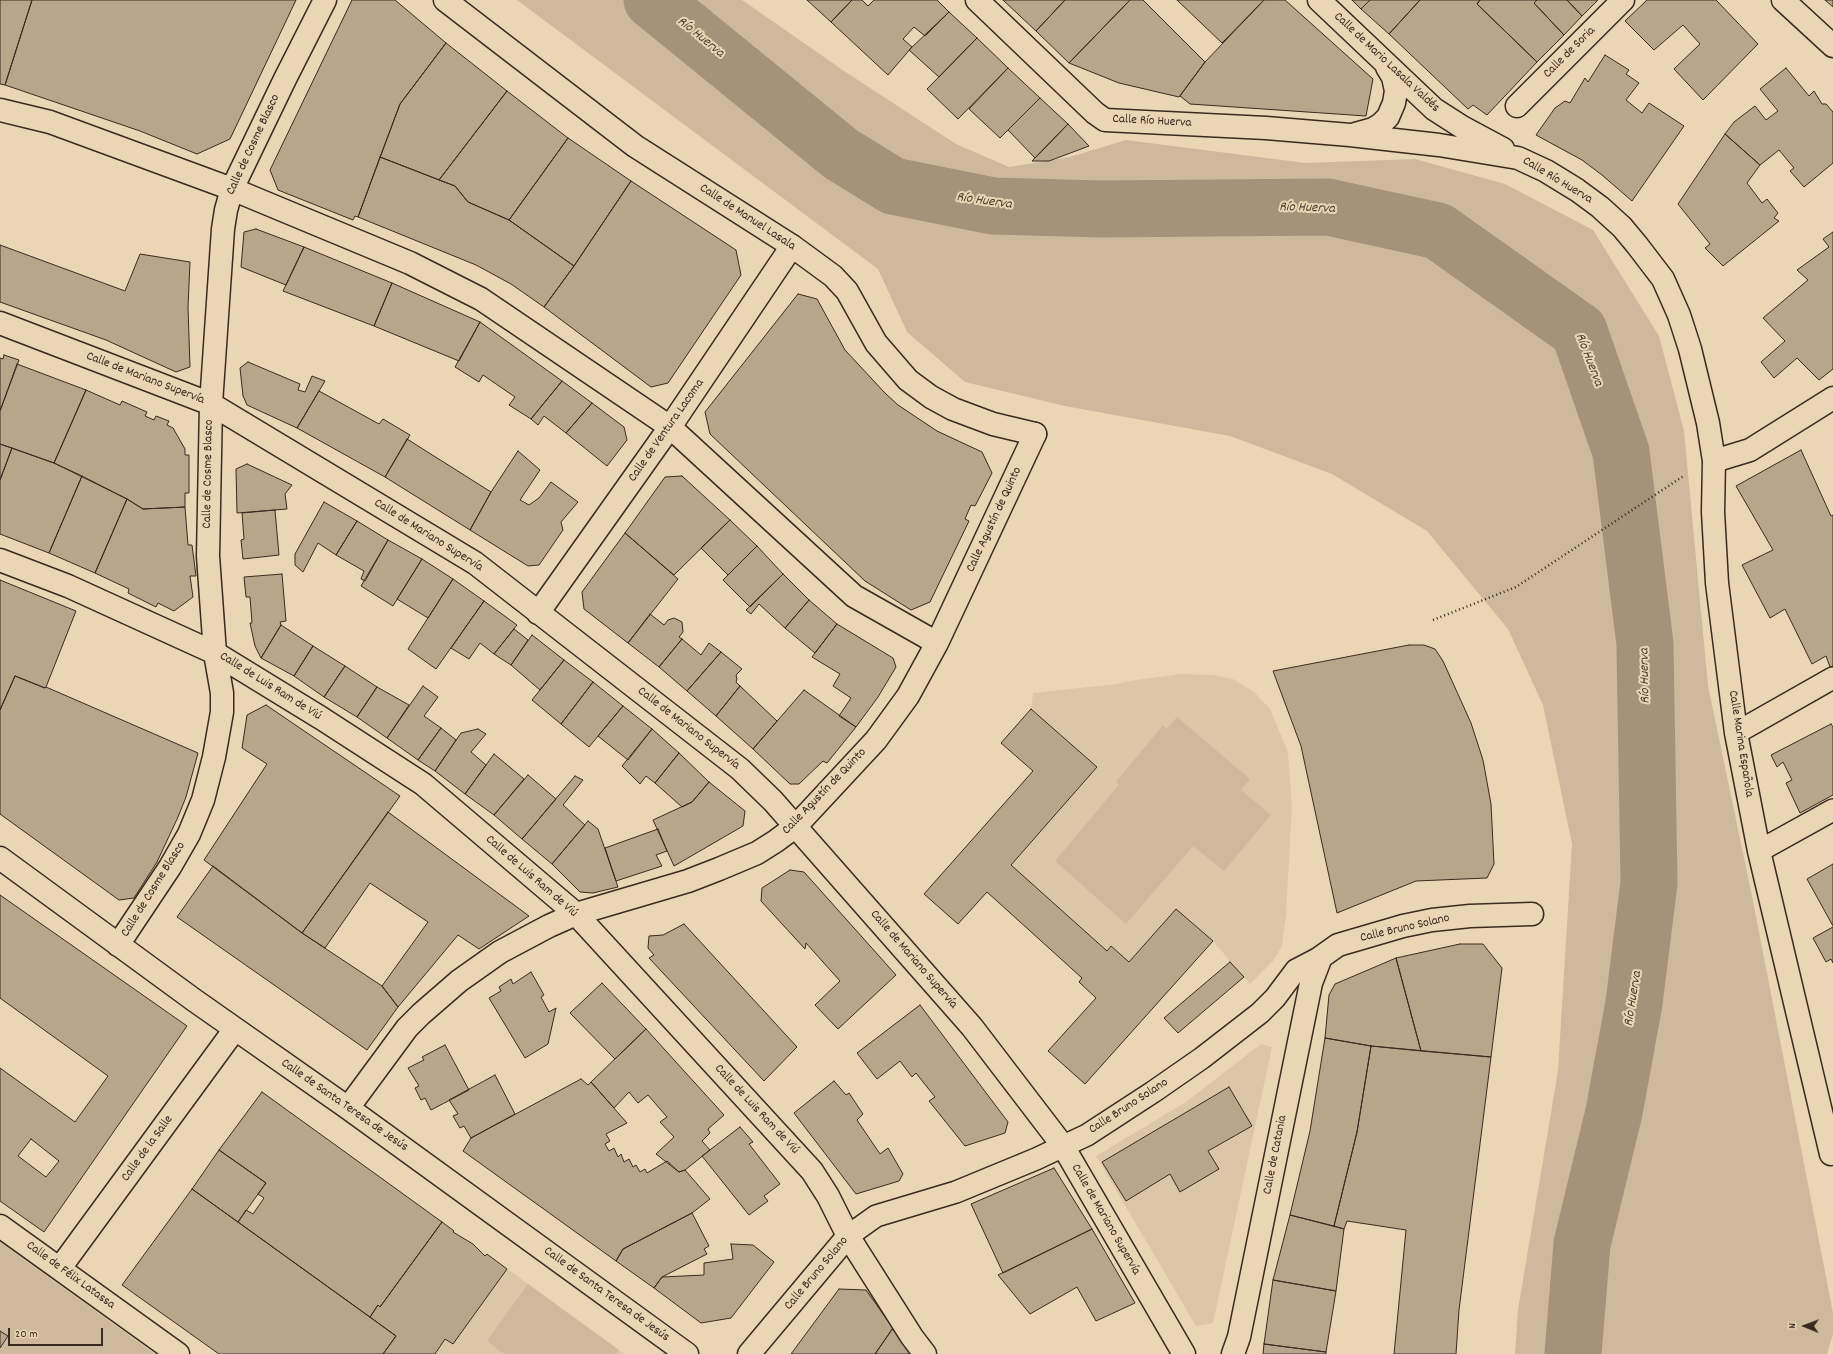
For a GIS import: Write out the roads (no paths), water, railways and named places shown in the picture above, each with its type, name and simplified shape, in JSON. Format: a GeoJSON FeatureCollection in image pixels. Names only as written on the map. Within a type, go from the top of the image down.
{"type":"FeatureCollection","features":[{"type":"Feature","properties":{"kind":"street","name":"Calle de Cosme Blasco"},"geometry":{"type":"LineString","coordinates":[[118,945],[170,867],[189,834],[203,800],[214,757],[222,712],[222,693],[215,653],[208,556],[211,404],[223,229],[226,210],[232,189],[284,79],[325,0]]}},
{"type":"Feature","properties":{"kind":"street","name":"Calle de Manuel Lasala"},"geometry":{"type":"LineString","coordinates":[[445,0],[635,146],[792,246],[827,272],[847,291],[876,343],[908,380],[931,397],[953,409],[993,424],[1035,434]]}},
{"type":"Feature","properties":{"kind":"street","name":"Calle Río Huerva"},"geometry":{"type":"LineString","coordinates":[[977,0],[1095,113],[1105,120],[1266,128],[1350,135],[1439,145],[1518,158],[1546,171],[1600,207],[1637,244],[1663,280],[1679,315],[1690,349],[1708,422],[1714,461]]}},
{"type":"Feature","properties":{"kind":"street","name":"Calle de Mario Lasala Valdés"},"geometry":{"type":"LineString","coordinates":[[1319,0],[1423,100],[1439,113],[1518,158]]}},
{"type":"Feature","properties":{"kind":"street","name":"Calle de Soria"},"geometry":{"type":"LineString","coordinates":[[1517,106],[1623,0]]}},
{"type":"Feature","properties":{"kind":"street"},"geometry":{"type":"LineString","coordinates":[[1783,0],[1833,46]]}},
{"type":"Feature","properties":{"kind":"street","name":"Calle Río Huerva"},"geometry":{"type":"LineString","coordinates":[[1350,135],[1373,129],[1381,124],[1388,116],[1394,103],[1396,90],[1393,77],[1383,61]]}},
{"type":"Feature","properties":{"kind":"street"},"geometry":{"type":"LineString","coordinates":[[0,110],[50,122],[232,189],[410,263],[481,299],[670,427],[854,596],[937,643]]}},
{"type":"Feature","properties":{"kind":"street","name":"Calle de Ventura Lacoma"},"geometry":{"type":"LineString","coordinates":[[538,612],[670,427],[792,246]]}},
{"type":"Feature","properties":{"kind":"street","name":"Calle de Mariano Supervía"},"geometry":{"type":"LineString","coordinates":[[0,324],[211,404],[475,563],[740,769],[796,826],[972,1027],[1063,1146],[1184,1354]]}},
{"type":"Feature","properties":{"kind":"street"},"geometry":{"type":"LineString","coordinates":[[1714,461],[1750,450],[1833,398]]}},
{"type":"Feature","properties":{"kind":"street","name":"Calle Agustín de Quinto"},"geometry":{"type":"LineString","coordinates":[[348,1108],[407,1028],[459,980],[500,952],[549,926],[576,914],[688,881],[719,869],[756,853],[776,841],[796,826],[876,740],[908,696],[937,643],[1035,434]]}},
{"type":"Feature","properties":{"kind":"street","name":"Calle Marina Española"},"geometry":{"type":"LineString","coordinates":[[1714,461],[1714,549],[1736,733],[1759,851],[1827,1106],[1831,1154]]}},
{"type":"Feature","properties":{"kind":"street","name":"Calle de Luis Ram de Viú"},"geometry":{"type":"LineString","coordinates":[[0,560],[68,586],[215,653],[321,718],[423,784],[576,914],[812,1171],[828,1196],[848,1236],[912,1337],[925,1354]]}},
{"type":"Feature","properties":{"kind":"street"},"geometry":{"type":"LineString","coordinates":[[1736,733],[1833,678]]}},
{"type":"Feature","properties":{"kind":"street"},"geometry":{"type":"LineString","coordinates":[[1759,851],[1833,810]]}},
{"type":"Feature","properties":{"kind":"street","name":"Calle de Santa Teresa de Jesús"},"geometry":{"type":"LineString","coordinates":[[0,858],[118,945],[348,1108],[687,1354]]}},
{"type":"Feature","properties":{"kind":"street","name":"Calle Bruno Solano"},"geometry":{"type":"LineString","coordinates":[[749,1354],[848,1236],[876,1216],[956,1192],[1005,1172],[1087,1134],[1153,1092],[1202,1058],[1260,1013],[1275,998],[1296,970],[1321,957],[1338,945],[1432,920],[1470,916],[1532,914]]}},
{"type":"Feature","properties":{"kind":"street","name":"Calle de Catania"},"geometry":{"type":"LineString","coordinates":[[1233,1354],[1239,1337],[1310,983],[1321,957]]}},
{"type":"Feature","properties":{"kind":"street","name":"Calle de la Salle"},"geometry":{"type":"LineString","coordinates":[[60,1268],[235,1029]]}},
{"type":"Feature","properties":{"kind":"street","name":"Calle de Félix Latassa"},"geometry":{"type":"LineString","coordinates":[[0,1226],[178,1354]]}},
{"type":"Feature","properties":{"kind":"waterway","name":"Río Huerva"},"geometry":{"type":"LineString","coordinates":[[652,0],[841,154],[893,186],[993,206],[1102,209],[1328,207],[1438,231],[1579,331],[1621,452],[1645,644],[1649,883],[1634,1003],[1614,1112],[1582,1244],[1573,1354]]}}]}
